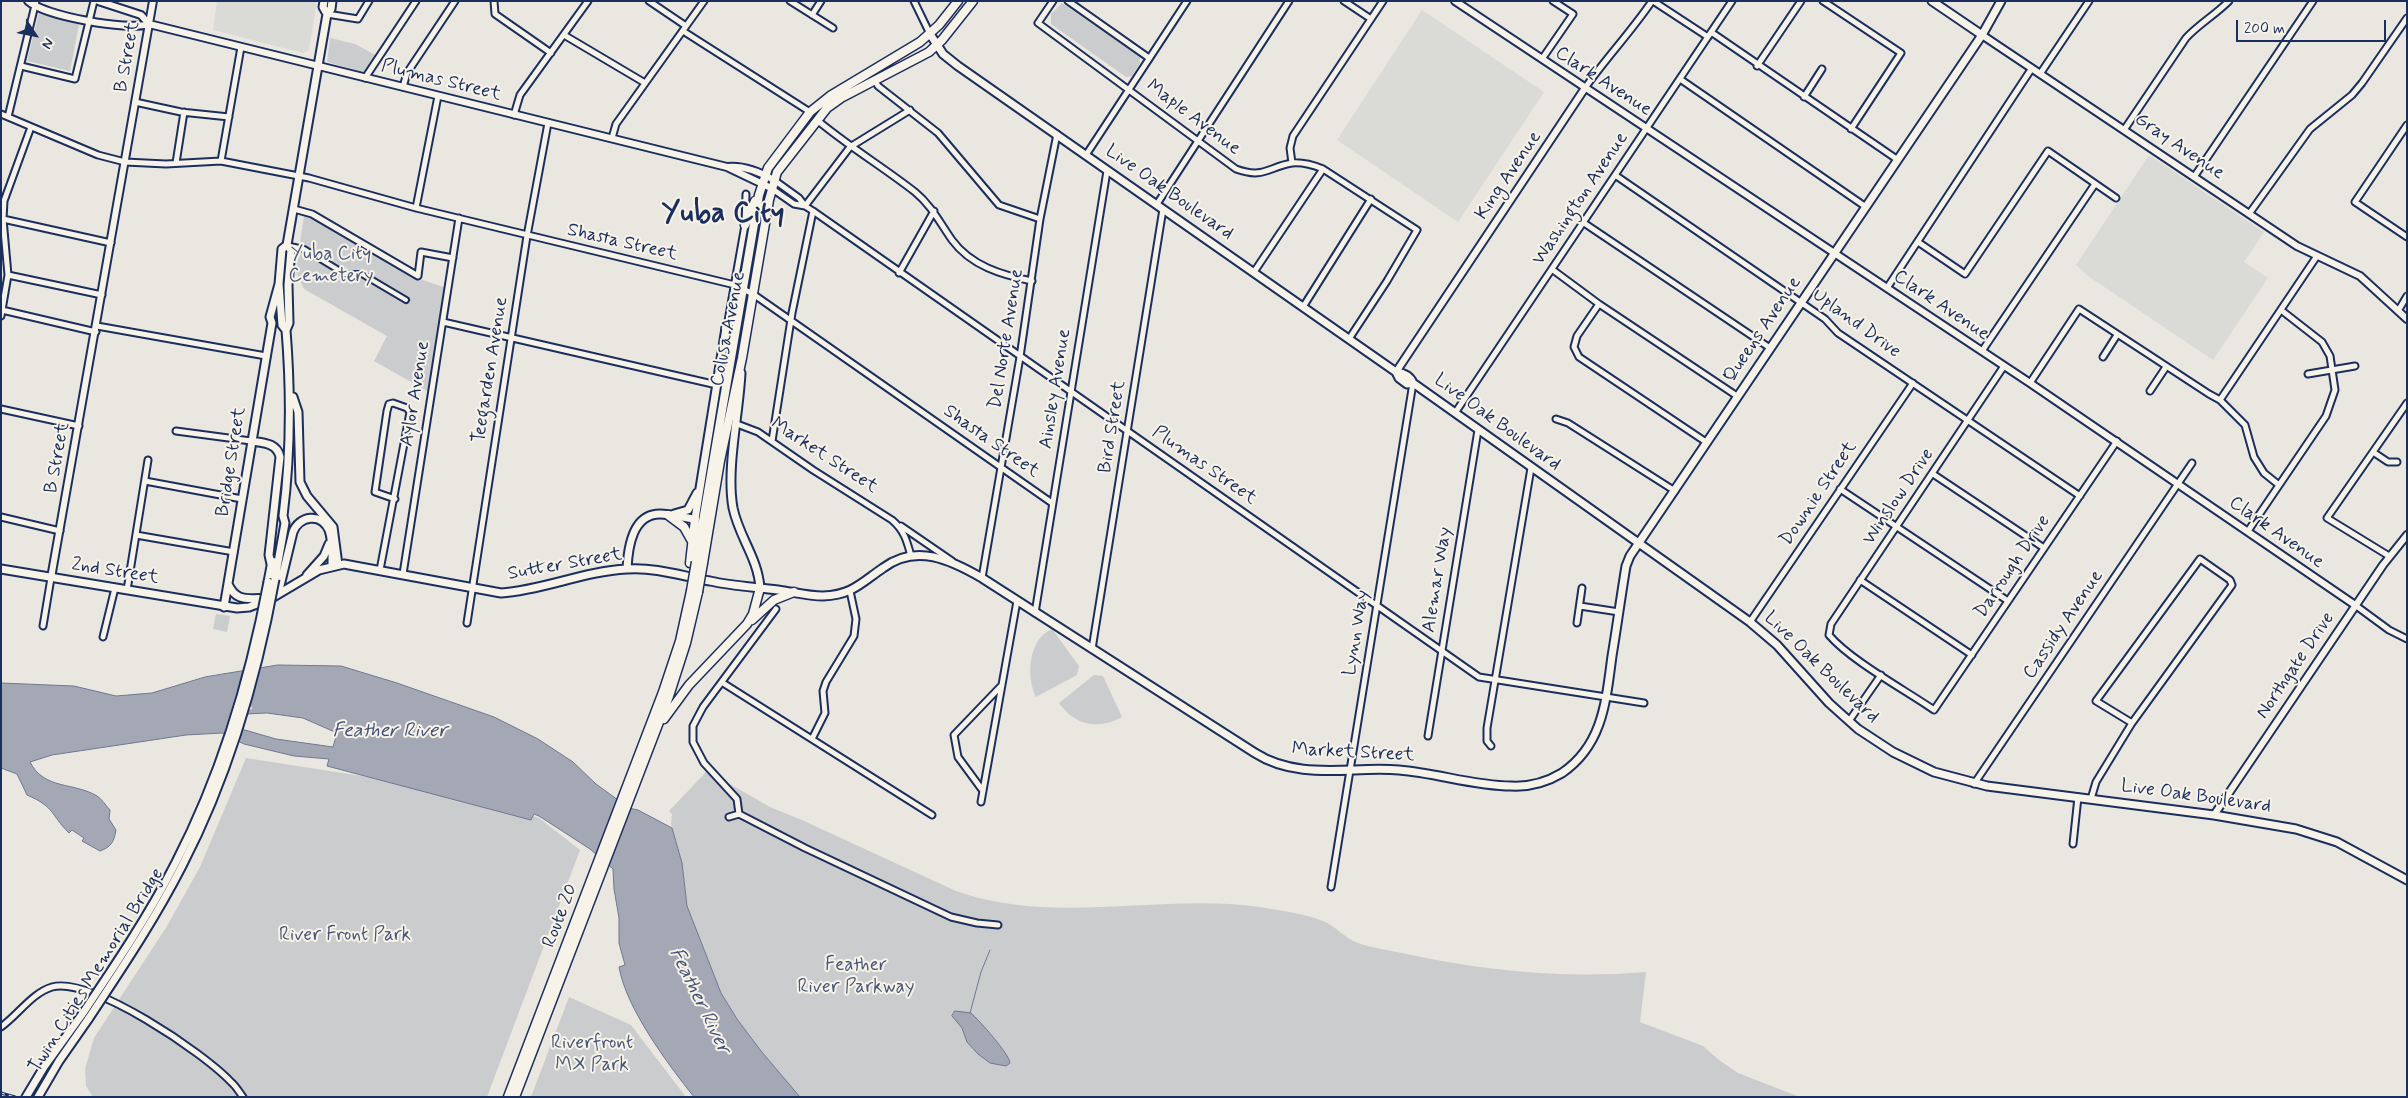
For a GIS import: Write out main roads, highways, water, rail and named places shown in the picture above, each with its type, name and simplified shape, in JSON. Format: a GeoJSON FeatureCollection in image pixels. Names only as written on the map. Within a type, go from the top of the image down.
{"type":"FeatureCollection","features":[{"type":"Feature","properties":{"kind":"highway","name":"Colusa Avenue"},"geometry":{"type":"LineString","coordinates":[[646,748],[652,740],[682,658],[696,563],[763,179],[780,151],[810,112],[828,97],[878,68],[930,34],[958,1]]}},
{"type":"Feature","properties":{"kind":"highway","name":"Colusa Avenue"},"geometry":{"type":"LineString","coordinates":[[696,563],[742,358],[772,184],[781,166],[817,120],[837,100],[922,57],[936,46],[973,1]]}},
{"type":"Feature","properties":{"kind":"highway"},"geometry":{"type":"LineString","coordinates":[[875,81],[878,68]]}},
{"type":"Feature","properties":{"kind":"highway"},"geometry":{"type":"LineString","coordinates":[[745,225],[759,195]]}},
{"type":"Feature","properties":{"kind":"highway"},"geometry":{"type":"LineString","coordinates":[[726,328],[740,303]]}},
{"type":"Feature","properties":{"kind":"highway"},"geometry":{"type":"LineString","coordinates":[[668,515],[684,527],[693,543]]}},
{"type":"Feature","properties":{"kind":"highway"},"geometry":{"type":"LineString","coordinates":[[695,519],[693,543],[696,563]]}},
{"type":"Feature","properties":{"kind":"highway"},"geometry":{"type":"LineString","coordinates":[[747,624],[753,614],[760,588]]}},
{"type":"Feature","properties":{"kind":"highway","name":"Colusa Avenue"},"geometry":{"type":"LineString","coordinates":[[646,748],[684,626],[692,591]]}},
{"type":"Feature","properties":{"kind":"highway"},"geometry":{"type":"LineString","coordinates":[[652,740],[682,694],[747,624],[774,600],[794,592]]}},
{"type":"Feature","properties":{"kind":"highway","name":"Route 20"},"geometry":{"type":"LineString","coordinates":[[508,1097],[646,748]]}},
{"type":"Feature","properties":{"kind":"highway","name":"Route 20"},"geometry":{"type":"LineString","coordinates":[[515,1097],[646,748]]}},
{"type":"Feature","properties":{"kind":"main road"},"geometry":{"type":"LineString","coordinates":[[324,1],[323,7],[327,14]]}},
{"type":"Feature","properties":{"kind":"main road"},"geometry":{"type":"LineString","coordinates":[[275,579],[285,523],[283,516],[290,442],[290,390],[286,330],[289,323],[288,285],[291,250],[288,245],[327,14],[331,9],[332,1]]}},
{"type":"Feature","properties":{"kind":"main road","name":"Gray Avenue"},"geometry":{"type":"LineString","coordinates":[[1932,1],[1982,35]]}},
{"type":"Feature","properties":{"kind":"main road","name":"Queens Avenue"},"geometry":{"type":"LineString","coordinates":[[1606,698],[1626,566],[1706,442],[1982,35],[2001,1]]}},
{"type":"Feature","properties":{"kind":"main road","name":"Live Oak Boulevard"},"geometry":{"type":"LineString","coordinates":[[930,34],[936,46],[948,59],[1396,372],[1399,378],[1407,384],[1413,383],[1750,622],[1782,650],[1823,696],[1849,721],[1876,742],[1904,758],[1940,774],[1974,784],[2214,815],[2318,834],[2337,842],[2407,880]]}},
{"type":"Feature","properties":{"kind":"main road"},"geometry":{"type":"LineString","coordinates":[[286,330],[282,325],[279,284],[282,249],[288,245]]}},
{"type":"Feature","properties":{"kind":"main road","name":"Bridge Street"},"geometry":{"type":"LineString","coordinates":[[224,606],[272,323],[270,317],[279,284]]}},
{"type":"Feature","properties":{"kind":"main road","name":"Colusa Avenue"},"geometry":{"type":"LineString","coordinates":[[695,519],[726,328]]}},
{"type":"Feature","properties":{"kind":"main road"},"geometry":{"type":"LineString","coordinates":[[742,358],[732,470],[733,506],[736,520],[755,561],[760,588]]}},
{"type":"Feature","properties":{"kind":"main road"},"geometry":{"type":"LineString","coordinates":[[290,390],[298,412],[300,480],[307,496],[333,527],[335,565]]}},
{"type":"Feature","properties":{"kind":"main road"},"geometry":{"type":"LineString","coordinates":[[251,441],[272,445],[278,451],[280,457],[269,555],[275,579]]}},
{"type":"Feature","properties":{"kind":"main road"},"geometry":{"type":"LineString","coordinates":[[627,569],[632,538],[637,526],[648,516],[668,515],[688,510],[700,485]]}},
{"type":"Feature","properties":{"kind":"main road"},"geometry":{"type":"LineString","coordinates":[[668,515],[695,519]]}},
{"type":"Feature","properties":{"kind":"main road"},"geometry":{"type":"LineString","coordinates":[[271,564],[278,522],[283,516]]}},
{"type":"Feature","properties":{"kind":"main road"},"geometry":{"type":"LineString","coordinates":[[275,579],[293,532],[301,520],[311,518],[320,520],[328,530],[335,565]]}},
{"type":"Feature","properties":{"kind":"main road"},"geometry":{"type":"LineString","coordinates":[[301,582],[324,556],[330,538]]}},
{"type":"Feature","properties":{"kind":"main road","name":"Sutter Street"},"geometry":{"type":"LineString","coordinates":[[335,565],[380,570],[472,589],[500,592],[523,591],[596,574],[627,569],[662,570],[710,581],[820,596],[850,591],[865,583],[884,567],[911,556]]}},
{"type":"Feature","properties":{"kind":"main road","name":"Market Street"},"geometry":{"type":"LineString","coordinates":[[911,556],[930,556],[957,564],[982,578],[1258,755],[1295,769],[1399,770],[1512,786],[1537,784],[1559,775],[1584,753],[1599,727],[1606,698]]}},
{"type":"Feature","properties":{"kind":"main road"},"geometry":{"type":"LineString","coordinates":[[224,606],[246,607],[270,599],[315,572],[335,565]]}},
{"type":"Feature","properties":{"kind":"main road","name":"2nd Street"},"geometry":{"type":"LineString","coordinates":[[1,570],[224,606]]}},
{"type":"Feature","properties":{"kind":"main road","name":"Twin Cities Memorial Bridge"},"geometry":{"type":"LineString","coordinates":[[26,1097],[44,1067],[86,1016],[155,916],[208,812],[233,745],[262,648],[275,579]]}},
{"type":"Feature","properties":{"kind":"main road","name":"Twin Cities Memorial Bridge"},"geometry":{"type":"LineString","coordinates":[[38,1097],[149,912],[176,863],[201,810],[224,748],[275,579]]}},
{"type":"Feature","properties":{"kind":"main road"},"geometry":{"type":"LineString","coordinates":[[228,584],[233,593],[241,599],[270,599]]}},
{"type":"Feature","properties":{"kind":"main road","name":"Twin Cities Memorial Bridge"},"geometry":{"type":"LineString","coordinates":[[31,1097],[58,1049]]}},
{"type":"Feature","properties":{"kind":"water","name":"Feather River"},"geometry":{"type":"Polygon","coordinates":[[[278,665],[341,666],[397,683],[494,717],[538,739],[573,762],[596,784],[629,808],[638,810],[672,828],[682,863],[687,906],[721,993],[737,1019],[761,1051],[800,1097],[694,1097],[649,1035],[623,983],[619,967],[625,965],[619,943],[619,918],[613,869],[590,849],[539,816],[534,814],[531,820],[327,766],[329,759],[294,756],[244,744],[222,733],[186,735],[52,755],[30,762],[43,777],[97,796],[110,810],[109,819],[116,830],[113,841],[107,848],[100,851],[82,841],[84,838],[72,830],[69,833],[48,807],[27,795],[17,774],[1,768],[1,683],[74,686],[116,696],[152,693],[205,677],[278,665]],[[267,713],[249,714],[239,719],[238,728],[276,739],[333,747],[337,733],[303,718],[267,713]]]}},
{"type":"Feature","properties":{"kind":"water"},"geometry":{"type":"Polygon","coordinates":[[[955,1011],[971,1013],[1000,1046],[1010,1063],[1006,1066],[990,1063],[978,1054],[967,1042],[962,1028],[952,1016],[955,1011]]]}},
{"type":"Feature","properties":{"kind":"waterway"},"geometry":{"type":"LineString","coordinates":[[970,1013],[981,972],[990,950]]}},
{"type":"Feature","properties":{"kind":"railway"},"geometry":{"type":"LineString","coordinates":[[1,1093],[15,1097]]}},
{"type":"Feature","properties":{"kind":"district","name":"Yuba City"},"geometry":{"type":"Point","coordinates":[723,215]}},
{"type":"Feature","properties":{"kind":"park label","name":"Yuba City Cemetery"},"geometry":{"type":"Point","coordinates":[331,266]}},
{"type":"Feature","properties":{"kind":"park label","name":"River Front Park"},"geometry":{"type":"Point","coordinates":[345,936]}},
{"type":"Feature","properties":{"kind":"park label","name":"Feather River Parkway"},"geometry":{"type":"Point","coordinates":[856,977]}},
{"type":"Feature","properties":{"kind":"park label","name":"Riverfront MX Park"},"geometry":{"type":"Point","coordinates":[592,1055]}}]}
